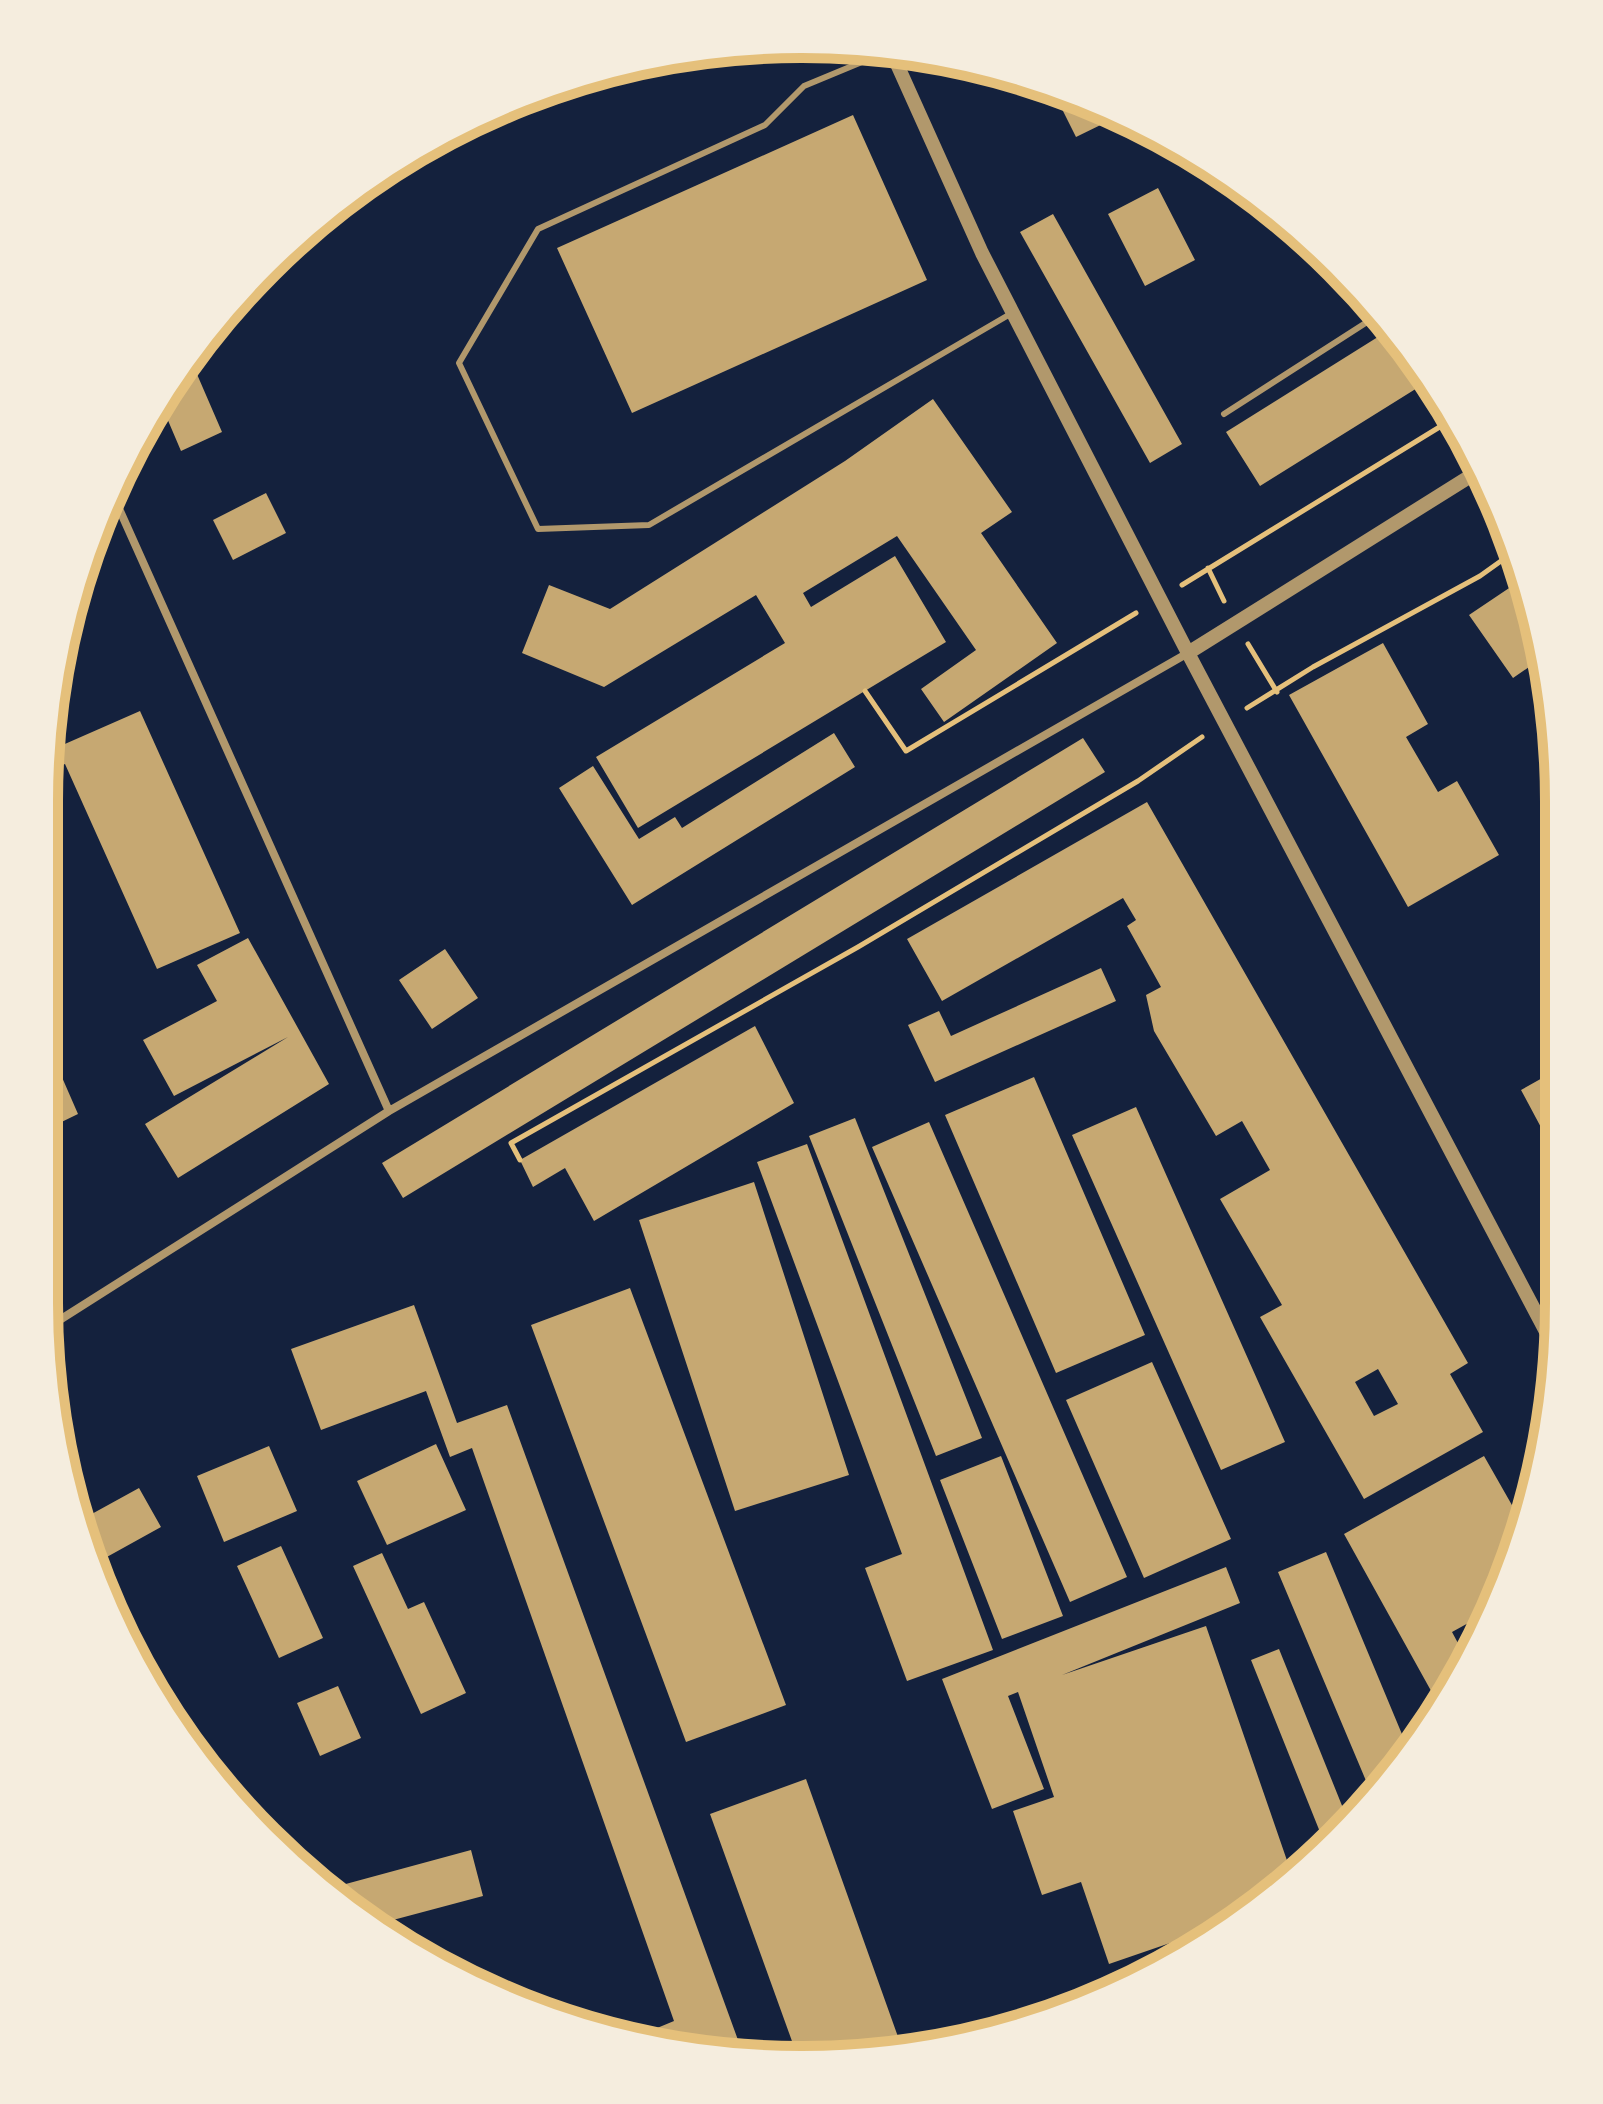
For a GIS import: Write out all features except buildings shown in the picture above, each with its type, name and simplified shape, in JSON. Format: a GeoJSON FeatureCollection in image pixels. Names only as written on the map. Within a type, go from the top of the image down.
{"type":"FeatureCollection","features":[{"type":"Feature","properties":{"kind":"street"},"geometry":{"type":"LineString","coordinates":[[897,64],[1012,313],[1544,1328]]}},
{"type":"Feature","properties":{"kind":"street"},"geometry":{"type":"LineString","coordinates":[[59,1321],[389,1111],[1188,653],[1470,477]]}},
{"type":"Feature","properties":{"kind":"street"},"geometry":{"type":"LineString","coordinates":[[119,508],[389,1111]]}},
{"type":"Feature","properties":{"kind":"lane"},"geometry":{"type":"LineString","coordinates":[[864,61],[804,86],[765,125],[538,229],[459,363],[538,529],[649,525],[1012,313]]}},
{"type":"Feature","properties":{"kind":"lane"},"geometry":{"type":"LineString","coordinates":[[1224,414],[1368,321]]}},
{"type":"Feature","properties":{"kind":"path"},"geometry":{"type":"LineString","coordinates":[[520,1160],[511,1143],[858,947],[1138,781],[1224,722],[1313,667],[1480,576],[1504,559]]}}]}
